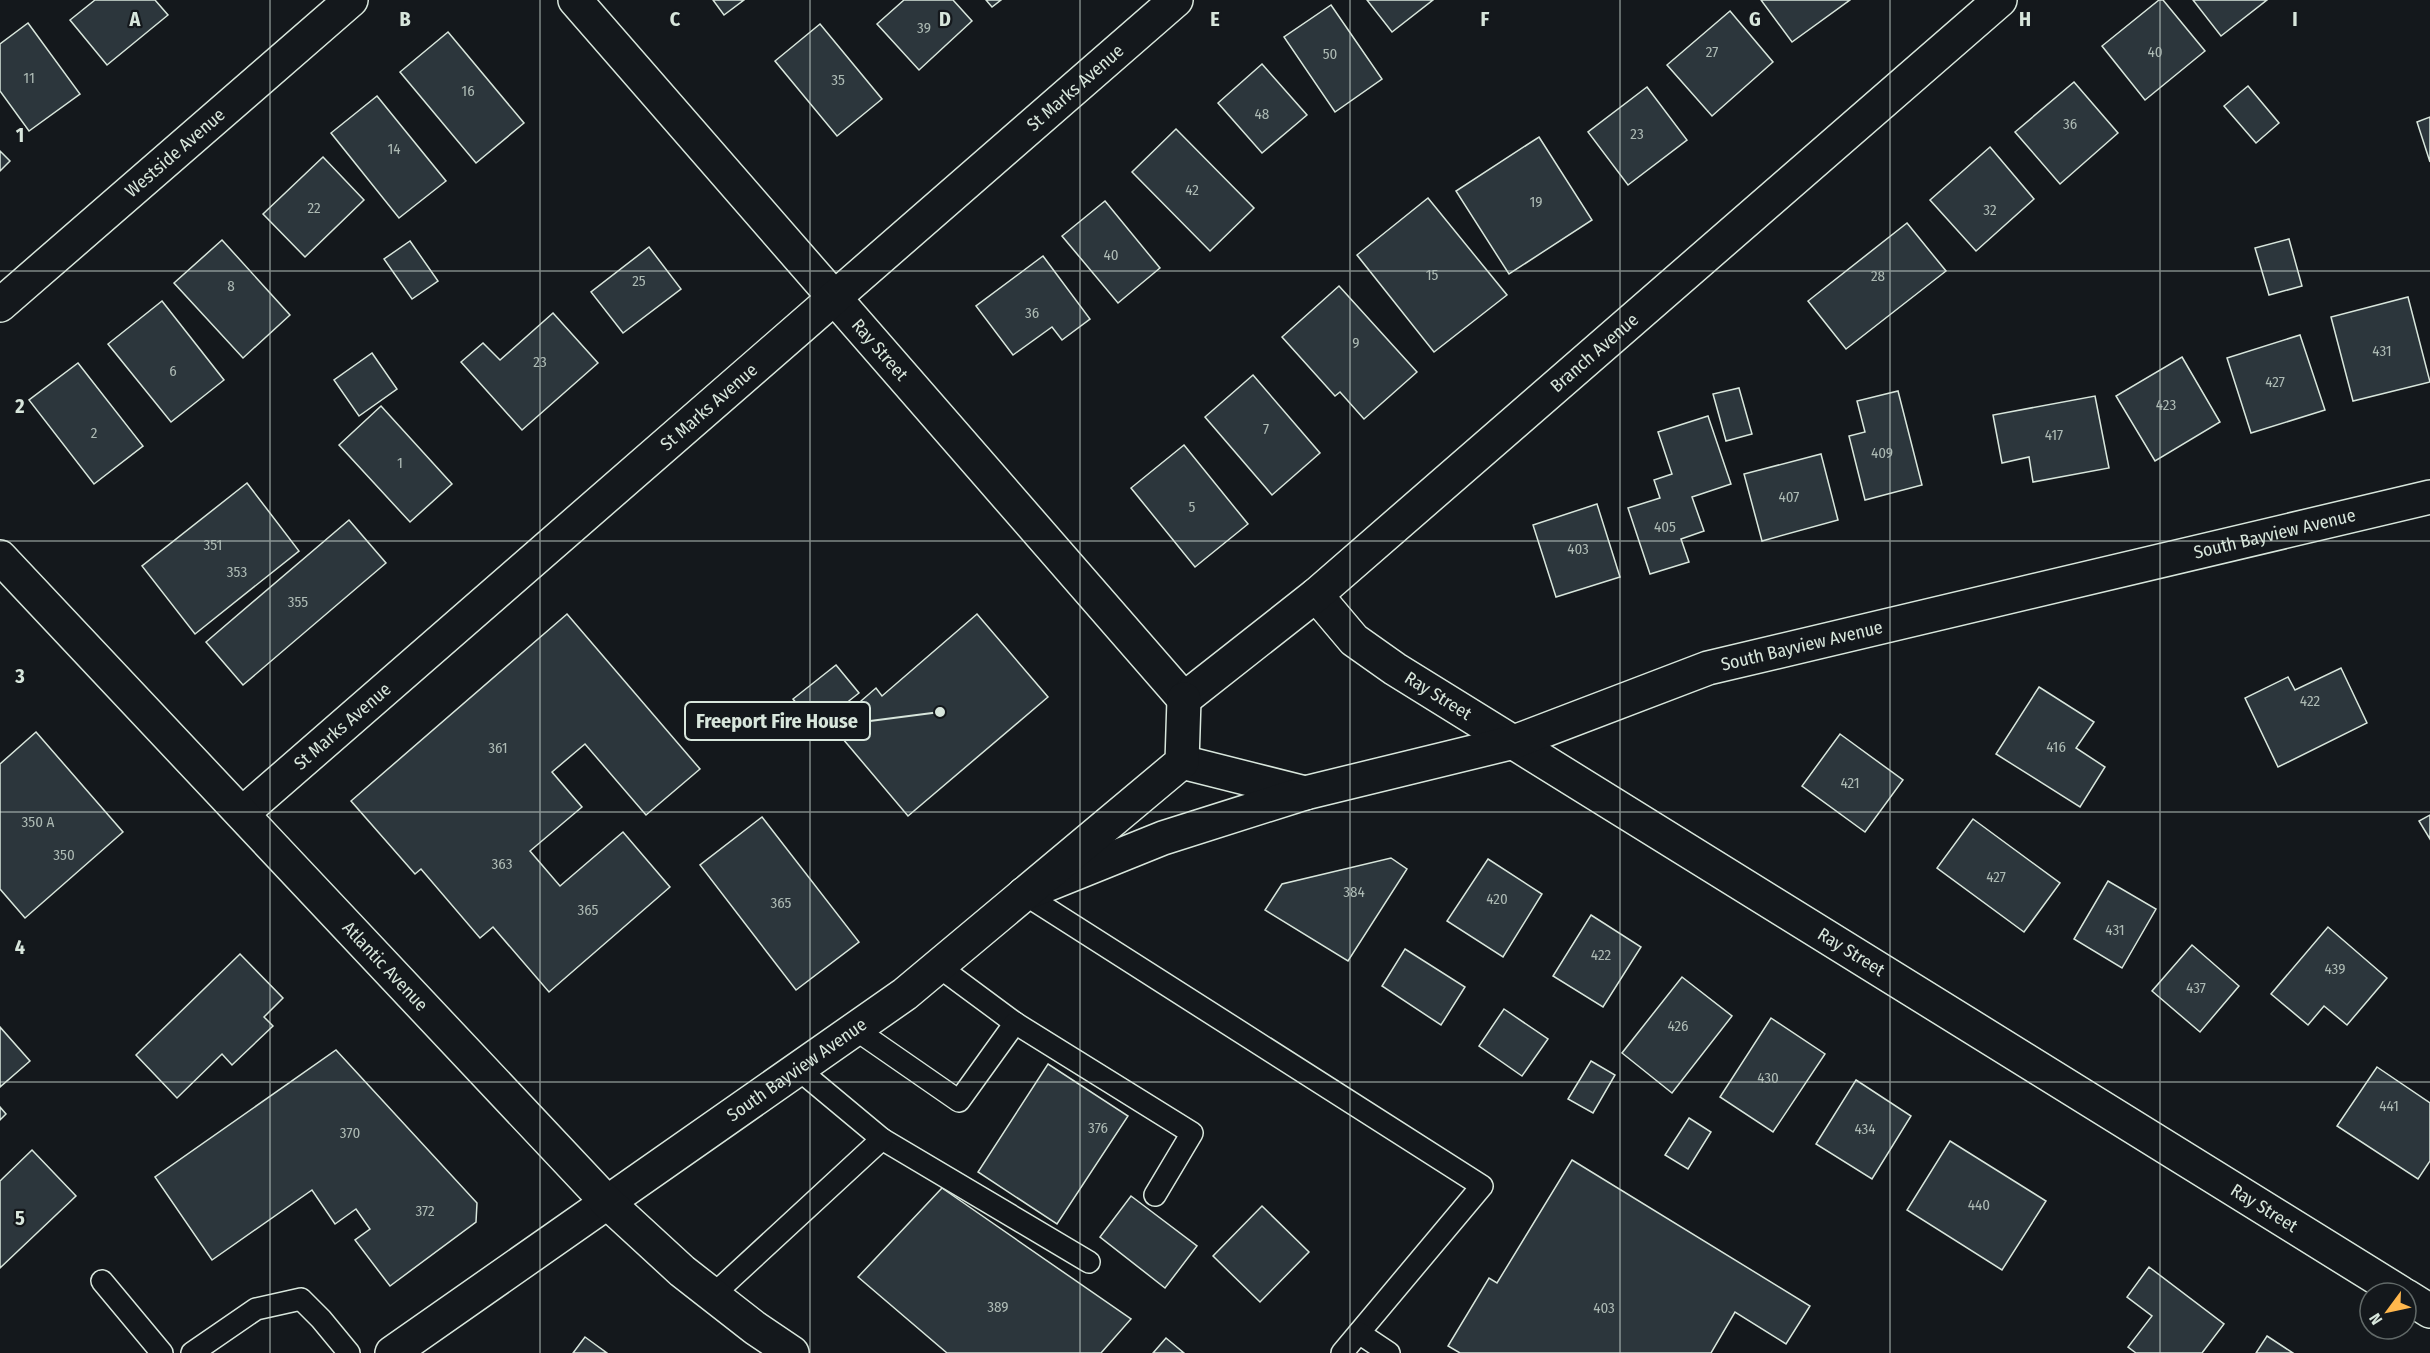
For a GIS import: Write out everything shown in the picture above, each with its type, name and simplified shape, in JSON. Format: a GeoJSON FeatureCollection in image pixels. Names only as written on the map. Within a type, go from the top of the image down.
{"type":"FeatureCollection","features":[{"type":"Feature","properties":{"kind":"street","name":"Westside Avenue"},"geometry":{"type":"LineString","coordinates":[[0,305],[351,0]]}},
{"type":"Feature","properties":{"kind":"street","name":"Ray Street"},"geometry":{"type":"LineString","coordinates":[[575,0],[1184,699]]}},
{"type":"Feature","properties":{"kind":"street","name":"St Marks Avenue"},"geometry":{"type":"LineString","coordinates":[[243,813],[1176,0]]}},
{"type":"Feature","properties":{"kind":"street","name":"Branch Avenue"},"geometry":{"type":"LineString","coordinates":[[1184,699],[1316,595],[2000,0]]}},
{"type":"Feature","properties":{"kind":"street","name":"South Bayview Avenue"},"geometry":{"type":"LineString","coordinates":[[392,1353],[905,994],[1182,762],[1305,793],[1514,742],[1708,668],[2430,498]]}},
{"type":"Feature","properties":{"kind":"street","name":"Atlantic Avenue"},"geometry":{"type":"LineString","coordinates":[[0,557],[243,813],[533,1126],[607,1202],[682,1271],[755,1328],[792,1353]]}},
{"type":"Feature","properties":{"kind":"street","name":"Ray Street"},"geometry":{"type":"LineString","coordinates":[[1316,595],[1354,640],[1395,669],[2382,1281]]}},
{"type":"Feature","properties":{"kind":"street"},"geometry":{"type":"LineString","coordinates":[[1182,762],[1184,699]]}},
{"type":"Feature","properties":{"kind":"street"},"geometry":{"type":"LineString","coordinates":[[1024,894],[1163,838],[1305,793]]}},
{"type":"Feature","properties":{"kind":"lane"},"geometry":{"type":"LineString","coordinates":[[1024,894],[1482,1186],[1342,1353]]}},
{"type":"Feature","properties":{"kind":"lane"},"geometry":{"type":"LineString","coordinates":[[938,966],[1015,1023],[1192,1133],[1155,1195]]}},
{"type":"Feature","properties":{"kind":"lane"},"geometry":{"type":"LineString","coordinates":[[855,1029],[959,1101],[1015,1023]]}},
{"type":"Feature","properties":{"kind":"lane"},"geometry":{"type":"LineString","coordinates":[[798,1069],[882,1139],[1089,1262]]}},
{"type":"Feature","properties":{"kind":"lane"},"geometry":{"type":"LineString","coordinates":[[712,1295],[882,1139]]}},
{"type":"Feature","properties":{"kind":"lane"},"geometry":{"type":"LineString","coordinates":[[102,1281],[162,1353]]}},
{"type":"Feature","properties":{"kind":"lane"},"geometry":{"type":"LineString","coordinates":[[192,1353],[256,1309],[301,1299],[350,1353]]}},
{"type":"Feature","properties":{"kind":"lane"},"geometry":{"type":"LineString","coordinates":[[1359,1333],[1389,1353]]}},
{"type":"Feature","properties":{"kind":"building"},"geometry":{"type":"Polygon","coordinates":[[[95,0],[155,0],[168,15],[107,65],[70,20],[95,0]]]}},
{"type":"Feature","properties":{"kind":"building"},"geometry":{"type":"Polygon","coordinates":[[[713,0],[744,0],[724,15],[713,0]]]}},
{"type":"Feature","properties":{"kind":"building"},"geometry":{"type":"Polygon","coordinates":[[[904,0],[953,0],[972,21],[919,70],[877,24],[904,0]]]}},
{"type":"Feature","properties":{"kind":"building"},"geometry":{"type":"Polygon","coordinates":[[[986,0],[1001,0],[992,7],[986,0]]]}},
{"type":"Feature","properties":{"kind":"building"},"geometry":{"type":"Polygon","coordinates":[[[1367,0],[1433,0],[1392,32],[1367,0]]]}},
{"type":"Feature","properties":{"kind":"building"},"geometry":{"type":"Polygon","coordinates":[[[1761,0],[1850,0],[1792,42],[1761,0]]]}},
{"type":"Feature","properties":{"kind":"building"},"geometry":{"type":"Polygon","coordinates":[[[2159,0],[2163,0],[2205,51],[2145,100],[2102,46],[2159,0]]]}},
{"type":"Feature","properties":{"kind":"building"},"geometry":{"type":"Polygon","coordinates":[[[2193,0],[2267,0],[2221,36],[2193,0]]]}},
{"type":"Feature","properties":{"kind":"building"},"geometry":{"type":"Polygon","coordinates":[[[1331,5],[1382,79],[1335,112],[1284,37],[1331,5]]]}},
{"type":"Feature","properties":{"kind":"building"},"geometry":{"type":"Polygon","coordinates":[[[1730,11],[1773,62],[1712,116],[1667,65],[1730,11]]]}},
{"type":"Feature","properties":{"kind":"building"},"geometry":{"type":"Polygon","coordinates":[[[28,23],[80,94],[29,131],[0,91],[0,44],[28,23]]]}},
{"type":"Feature","properties":{"kind":"building"},"geometry":{"type":"Polygon","coordinates":[[[820,24],[882,99],[837,136],[775,61],[820,24]]]}},
{"type":"Feature","properties":{"kind":"building"},"geometry":{"type":"Polygon","coordinates":[[[448,32],[524,123],[476,163],[400,72],[448,32]]]}},
{"type":"Feature","properties":{"kind":"building"},"geometry":{"type":"Polygon","coordinates":[[[1262,64],[1307,115],[1262,153],[1218,103],[1262,64]]]}},
{"type":"Feature","properties":{"kind":"building"},"geometry":{"type":"Polygon","coordinates":[[[2074,82],[2118,133],[2060,184],[2015,132],[2074,82]]]}},
{"type":"Feature","properties":{"kind":"building"},"geometry":{"type":"Polygon","coordinates":[[[2248,86],[2279,123],[2256,143],[2224,106],[2248,86]]]}},
{"type":"Feature","properties":{"kind":"building"},"geometry":{"type":"Polygon","coordinates":[[[1647,87],[1687,140],[1628,185],[1588,132],[1647,87]]]}},
{"type":"Feature","properties":{"kind":"building"},"geometry":{"type":"Polygon","coordinates":[[[377,96],[446,181],[399,218],[331,133],[377,96]]]}},
{"type":"Feature","properties":{"kind":"building"},"geometry":{"type":"Polygon","coordinates":[[[2430,117],[2430,162],[2417,122],[2430,117]]]}},
{"type":"Feature","properties":{"kind":"building"},"geometry":{"type":"Polygon","coordinates":[[[1176,129],[1254,208],[1210,251],[1132,172],[1176,129]]]}},
{"type":"Feature","properties":{"kind":"building"},"geometry":{"type":"Polygon","coordinates":[[[1539,137],[1592,220],[1509,274],[1456,191],[1539,137]]]}},
{"type":"Feature","properties":{"kind":"building"},"geometry":{"type":"Polygon","coordinates":[[[1990,147],[2034,199],[1976,251],[1930,200],[1990,147]]]}},
{"type":"Feature","properties":{"kind":"building"},"geometry":{"type":"Polygon","coordinates":[[[0,151],[10,161],[0,171],[0,151]]]}},
{"type":"Feature","properties":{"kind":"building"},"geometry":{"type":"Polygon","coordinates":[[[323,157],[364,200],[305,257],[263,214],[323,157]]]}},
{"type":"Feature","properties":{"kind":"building"},"geometry":{"type":"Polygon","coordinates":[[[1428,198],[1507,295],[1434,352],[1357,255],[1428,198]]]}},
{"type":"Feature","properties":{"kind":"building"},"geometry":{"type":"Polygon","coordinates":[[[1105,201],[1160,268],[1118,303],[1062,236],[1105,201]]]}},
{"type":"Feature","properties":{"kind":"building"},"geometry":{"type":"Polygon","coordinates":[[[1907,223],[1946,271],[1846,349],[1808,301],[1907,223]]]}},
{"type":"Feature","properties":{"kind":"building"},"geometry":{"type":"Polygon","coordinates":[[[2289,239],[2302,286],[2269,295],[2255,248],[2289,239]]]}},
{"type":"Feature","properties":{"kind":"building"},"geometry":{"type":"Polygon","coordinates":[[[222,240],[290,315],[243,358],[174,283],[222,240]]]}},
{"type":"Feature","properties":{"kind":"building"},"geometry":{"type":"Polygon","coordinates":[[[410,241],[438,281],[412,299],[384,259],[410,241]]]}},
{"type":"Feature","properties":{"kind":"building"},"geometry":{"type":"Polygon","coordinates":[[[649,247],[681,289],[623,333],[591,292],[649,247]]]}},
{"type":"Feature","properties":{"kind":"building"},"geometry":{"type":"Polygon","coordinates":[[[1043,256],[1090,319],[1062,340],[1052,327],[1013,355],[976,306],[1043,256]]]}},
{"type":"Feature","properties":{"kind":"building"},"geometry":{"type":"Polygon","coordinates":[[[1339,286],[1417,372],[1364,419],[1340,392],[1335,396],[1282,337],[1339,286]]]}},
{"type":"Feature","properties":{"kind":"building"},"geometry":{"type":"Polygon","coordinates":[[[2408,297],[2430,382],[2353,401],[2331,317],[2408,297]]]}},
{"type":"Feature","properties":{"kind":"building"},"geometry":{"type":"Polygon","coordinates":[[[162,301],[224,380],[171,422],[108,344],[162,301]]]}},
{"type":"Feature","properties":{"kind":"building"},"geometry":{"type":"Polygon","coordinates":[[[553,313],[598,363],[522,430],[461,362],[483,343],[500,360],[553,313]]]}},
{"type":"Feature","properties":{"kind":"building"},"geometry":{"type":"Polygon","coordinates":[[[2300,335],[2325,410],[2251,433],[2227,358],[2300,335]]]}},
{"type":"Feature","properties":{"kind":"building"},"geometry":{"type":"Polygon","coordinates":[[[372,353],[397,389],[359,416],[334,380],[372,353]]]}},
{"type":"Feature","properties":{"kind":"building"},"geometry":{"type":"Polygon","coordinates":[[[2182,357],[2220,422],[2155,461],[2116,396],[2182,357]]]}},
{"type":"Feature","properties":{"kind":"building"},"geometry":{"type":"Polygon","coordinates":[[[78,363],[143,446],[94,484],[29,400],[78,363]]]}},
{"type":"Feature","properties":{"kind":"building"},"geometry":{"type":"Polygon","coordinates":[[[1253,375],[1320,453],[1272,495],[1205,417],[1253,375]]]}},
{"type":"Feature","properties":{"kind":"building"},"geometry":{"type":"Polygon","coordinates":[[[1739,388],[1752,434],[1726,441],[1713,394],[1739,388]]]}},
{"type":"Feature","properties":{"kind":"building"},"geometry":{"type":"Polygon","coordinates":[[[1898,391],[1922,485],[1865,500],[1849,436],[1865,432],[1857,401],[1898,391]]]}},
{"type":"Feature","properties":{"kind":"building"},"geometry":{"type":"Polygon","coordinates":[[[2095,396],[2109,468],[2033,482],[2029,457],[2002,463],[1993,415],[2095,396]]]}},
{"type":"Feature","properties":{"kind":"building"},"geometry":{"type":"Polygon","coordinates":[[[381,406],[452,484],[410,522],[339,445],[381,406]]]}},
{"type":"Feature","properties":{"kind":"building"},"geometry":{"type":"Polygon","coordinates":[[[1708,416],[1731,484],[1692,497],[1704,531],[1681,539],[1689,562],[1650,574],[1628,508],[1660,498],[1654,480],[1672,474],[1658,432],[1708,416]]]}},
{"type":"Feature","properties":{"kind":"building"},"geometry":{"type":"Polygon","coordinates":[[[1184,445],[1248,524],[1195,567],[1131,488],[1184,445]]]}},
{"type":"Feature","properties":{"kind":"building"},"geometry":{"type":"Polygon","coordinates":[[[1821,454],[1838,520],[1762,541],[1744,474],[1821,454]]]}},
{"type":"Feature","properties":{"kind":"building"},"geometry":{"type":"Polygon","coordinates":[[[247,483],[299,551],[195,634],[142,566],[247,483]]]}},
{"type":"Feature","properties":{"kind":"building"},"geometry":{"type":"Polygon","coordinates":[[[1597,504],[1620,577],[1556,597],[1533,525],[1597,504]]]}},
{"type":"Feature","properties":{"kind":"building"},"geometry":{"type":"Polygon","coordinates":[[[349,520],[386,563],[243,685],[206,642],[349,520]]]}},
{"type":"Feature","properties":{"kind":"building"},"geometry":{"type":"Polygon","coordinates":[[[567,614],[700,769],[646,815],[585,744],[552,772],[582,807],[530,851],[560,886],[623,832],[670,887],[549,992],[493,927],[480,938],[421,869],[415,874],[351,801],[567,614]]]}},
{"type":"Feature","properties":{"kind":"building"},"geometry":{"type":"Polygon","coordinates":[[[977,614],[1048,697],[908,816],[832,726],[876,688],[882,696],[977,614]]]}},
{"type":"Feature","properties":{"kind":"building"},"geometry":{"type":"Polygon","coordinates":[[[836,665],[859,693],[816,727],[793,699],[836,665]]]}},
{"type":"Feature","properties":{"kind":"building"},"geometry":{"type":"Polygon","coordinates":[[[2341,668],[2367,723],[2278,767],[2245,698],[2288,677],[2295,690],[2341,668]]]}},
{"type":"Feature","properties":{"kind":"building"},"geometry":{"type":"Polygon","coordinates":[[[2039,687],[2094,722],[2076,748],[2105,767],[2080,807],[1996,754],[2039,687]]]}},
{"type":"Feature","properties":{"kind":"building"},"geometry":{"type":"Polygon","coordinates":[[[36,732],[123,832],[25,918],[0,889],[0,764],[36,732]]]}},
{"type":"Feature","properties":{"kind":"building"},"geometry":{"type":"Polygon","coordinates":[[[1840,734],[1903,780],[1865,832],[1802,786],[1840,734]]]}},
{"type":"Feature","properties":{"kind":"building"},"geometry":{"type":"Polygon","coordinates":[[[2430,815],[2430,839],[2419,821],[2430,815]]]}},
{"type":"Feature","properties":{"kind":"building"},"geometry":{"type":"Polygon","coordinates":[[[762,817],[859,942],[796,990],[700,865],[762,817]]]}},
{"type":"Feature","properties":{"kind":"building"},"geometry":{"type":"Polygon","coordinates":[[[1973,819],[2060,883],[2024,932],[1937,868],[1973,819]]]}},
{"type":"Feature","properties":{"kind":"building"},"geometry":{"type":"Polygon","coordinates":[[[1391,858],[1407,869],[1348,961],[1265,910],[1282,884],[1391,858]]]}},
{"type":"Feature","properties":{"kind":"building"},"geometry":{"type":"Polygon","coordinates":[[[1488,859],[1542,894],[1503,957],[1447,921],[1488,859]]]}},
{"type":"Feature","properties":{"kind":"building"},"geometry":{"type":"Polygon","coordinates":[[[2108,881],[2156,909],[2122,968],[2074,939],[2108,881]]]}},
{"type":"Feature","properties":{"kind":"building"},"geometry":{"type":"Polygon","coordinates":[[[1591,915],[1641,947],[1603,1007],[1553,976],[1591,915]]]}},
{"type":"Feature","properties":{"kind":"building"},"geometry":{"type":"Polygon","coordinates":[[[2328,927],[2387,978],[2347,1025],[2324,1006],[2308,1025],[2271,994],[2328,927]]]}},
{"type":"Feature","properties":{"kind":"building"},"geometry":{"type":"Polygon","coordinates":[[[2192,945],[2239,986],[2200,1032],[2152,991],[2192,945]]]}},
{"type":"Feature","properties":{"kind":"building"},"geometry":{"type":"Polygon","coordinates":[[[1405,949],[1465,987],[1441,1025],[1382,986],[1405,949]]]}},
{"type":"Feature","properties":{"kind":"building"},"geometry":{"type":"Polygon","coordinates":[[[240,954],[283,998],[264,1017],[273,1026],[232,1065],[222,1054],[177,1098],[136,1055],[240,954]]]}},
{"type":"Feature","properties":{"kind":"building"},"geometry":{"type":"Polygon","coordinates":[[[1682,977],[1732,1016],[1672,1093],[1622,1053],[1682,977]]]}},
{"type":"Feature","properties":{"kind":"building"},"geometry":{"type":"Polygon","coordinates":[[[1504,1009],[1548,1039],[1522,1076],[1479,1046],[1504,1009]]]}},
{"type":"Feature","properties":{"kind":"building"},"geometry":{"type":"Polygon","coordinates":[[[1771,1018],[1825,1054],[1773,1132],[1720,1097],[1771,1018]]]}},
{"type":"Feature","properties":{"kind":"building"},"geometry":{"type":"Polygon","coordinates":[[[0,1027],[30,1061],[0,1087],[0,1027]]]}},
{"type":"Feature","properties":{"kind":"building"},"geometry":{"type":"Polygon","coordinates":[[[336,1050],[477,1203],[476,1222],[390,1286],[355,1240],[370,1229],[356,1209],[335,1224],[312,1190],[212,1260],[155,1177],[336,1050]]]}},
{"type":"Feature","properties":{"kind":"building"},"geometry":{"type":"Polygon","coordinates":[[[1591,1061],[1615,1075],[1593,1113],[1568,1099],[1591,1061]]]}},
{"type":"Feature","properties":{"kind":"building"},"geometry":{"type":"Polygon","coordinates":[[[1048,1064],[1128,1116],[1057,1224],[978,1172],[1048,1064]]]}},
{"type":"Feature","properties":{"kind":"building"},"geometry":{"type":"Polygon","coordinates":[[[2377,1067],[2430,1103],[2430,1161],[2418,1179],[2337,1126],[2377,1067]]]}},
{"type":"Feature","properties":{"kind":"building"},"geometry":{"type":"Polygon","coordinates":[[[1856,1080],[1911,1116],[1872,1179],[1816,1144],[1856,1080]]]}},
{"type":"Feature","properties":{"kind":"building"},"geometry":{"type":"Polygon","coordinates":[[[0,1107],[6,1114],[0,1120],[0,1107]]]}},
{"type":"Feature","properties":{"kind":"building"},"geometry":{"type":"Polygon","coordinates":[[[1689,1118],[1711,1132],[1688,1169],[1665,1155],[1689,1118]]]}},
{"type":"Feature","properties":{"kind":"building"},"geometry":{"type":"Polygon","coordinates":[[[1950,1141],[2046,1201],[2002,1270],[1907,1210],[1950,1141]]]}},
{"type":"Feature","properties":{"kind":"building"},"geometry":{"type":"Polygon","coordinates":[[[32,1150],[76,1196],[0,1268],[0,1181],[32,1150]]]}},
{"type":"Feature","properties":{"kind":"building"},"geometry":{"type":"Polygon","coordinates":[[[1572,1160],[1810,1306],[1786,1344],[1735,1312],[1711,1353],[1460,1353],[1448,1346],[1489,1278],[1497,1283],[1572,1160]]]}},
{"type":"Feature","properties":{"kind":"building"},"geometry":{"type":"Polygon","coordinates":[[[942,1188],[1131,1319],[1101,1353],[947,1353],[858,1277],[942,1188]]]}},
{"type":"Feature","properties":{"kind":"building"},"geometry":{"type":"Polygon","coordinates":[[[1131,1196],[1197,1246],[1165,1288],[1100,1237],[1131,1196]]]}},
{"type":"Feature","properties":{"kind":"building"},"geometry":{"type":"Polygon","coordinates":[[[1262,1206],[1309,1252],[1260,1302],[1213,1256],[1262,1206]]]}},
{"type":"Feature","properties":{"kind":"building"},"geometry":{"type":"Polygon","coordinates":[[[2149,1267],[2224,1324],[2202,1353],[2136,1353],[2128,1347],[2152,1316],[2127,1297],[2149,1267]]]}},
{"type":"Feature","properties":{"kind":"building"},"geometry":{"type":"Polygon","coordinates":[[[2267,1336],[2293,1353],[2256,1353],[2267,1336]]]}},
{"type":"Feature","properties":{"kind":"building"},"geometry":{"type":"Polygon","coordinates":[[[585,1337],[607,1353],[573,1353],[585,1337]]]}},
{"type":"Feature","properties":{"kind":"building"},"geometry":{"type":"Polygon","coordinates":[[[1166,1338],[1184,1353],[1153,1353],[1166,1338]]]}},
{"type":"Feature","properties":{"kind":"place","name":"Freeport Fire House"},"geometry":{"type":"Point","coordinates":[940,712]}}]}
